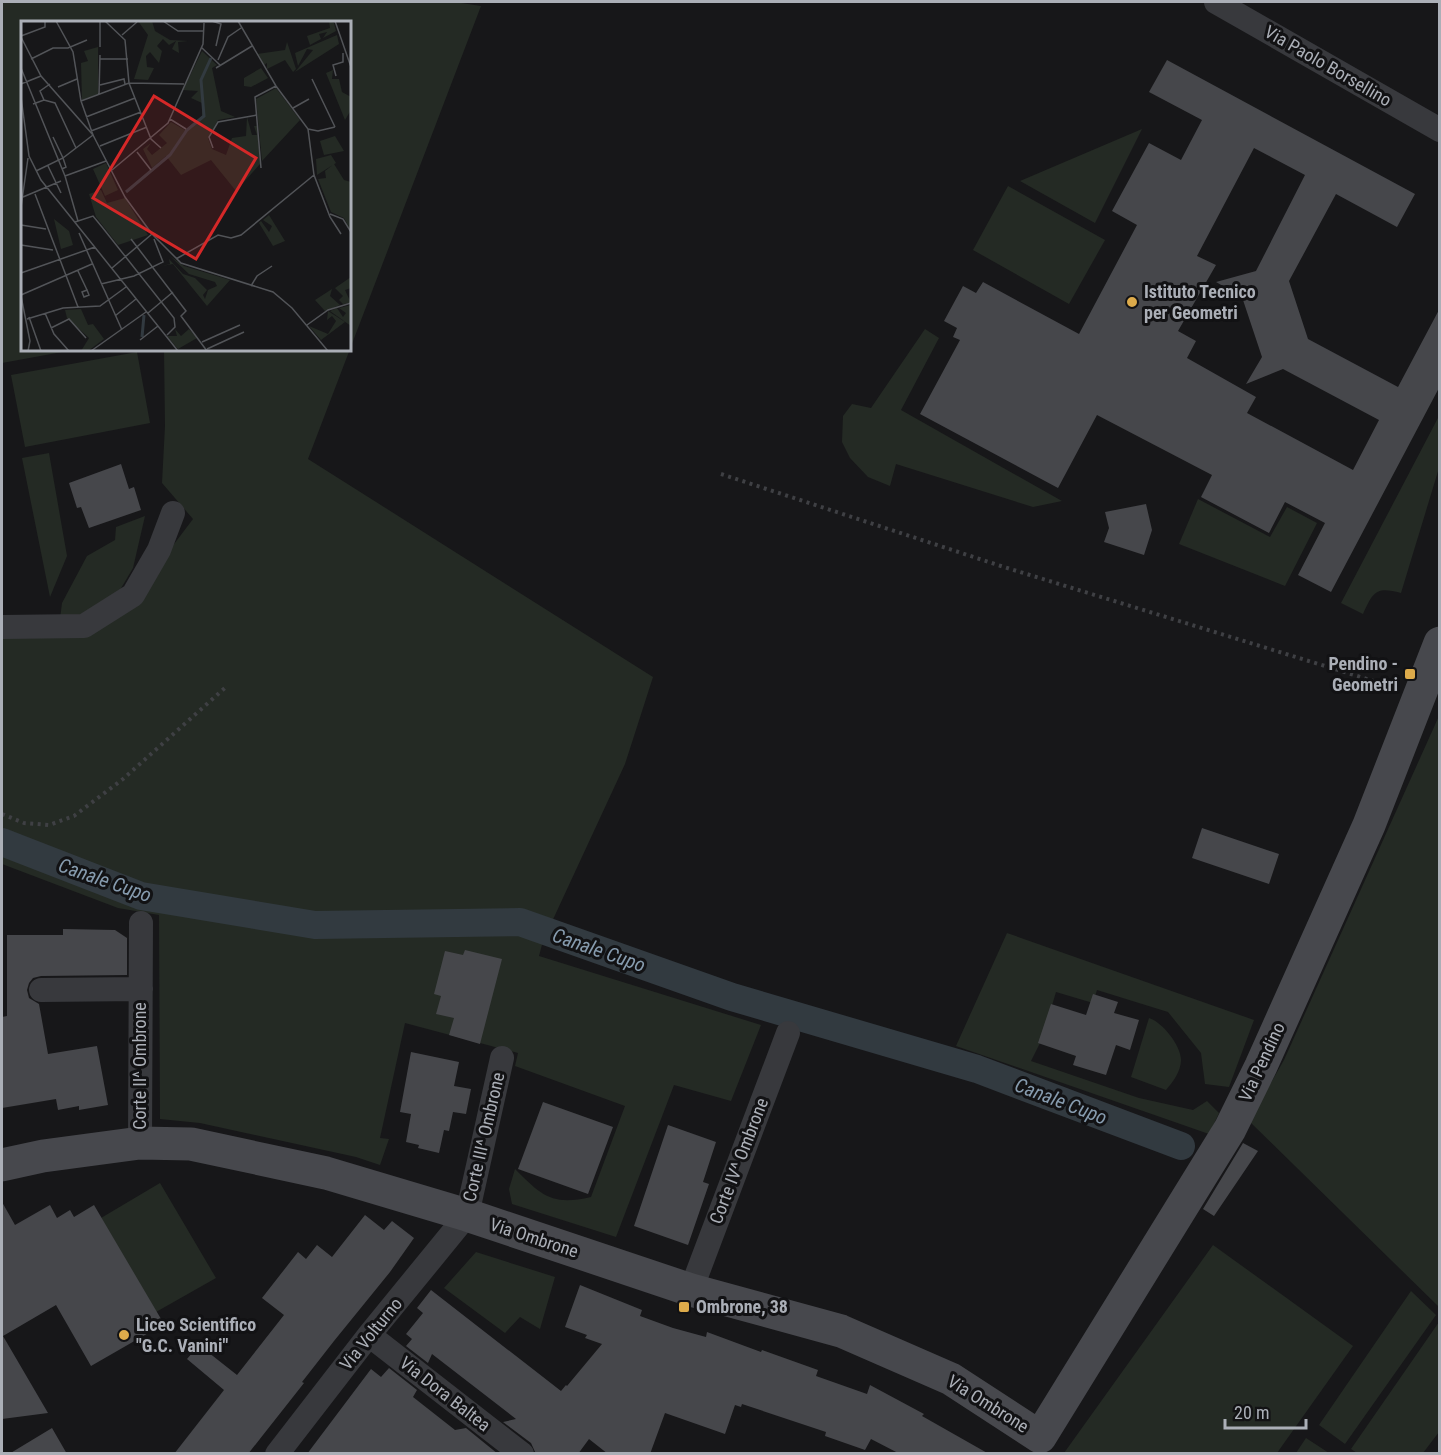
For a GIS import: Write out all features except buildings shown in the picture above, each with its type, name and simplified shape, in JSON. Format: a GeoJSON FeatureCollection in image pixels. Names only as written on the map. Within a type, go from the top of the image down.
{"type":"FeatureCollection","features":[{"type":"Feature","properties":{"kind":"street","name":"Via Paolo Borsellino"},"geometry":{"type":"LineString","coordinates":[[1216,2],[1440,130]]}},
{"type":"Feature","properties":{"kind":"street"},"geometry":{"type":"LineString","coordinates":[[2,627],[84,626],[133,595],[159,550],[173,513]]}},
{"type":"Feature","properties":{"kind":"street","name":"Via Pendino"},"geometry":{"type":"LineString","coordinates":[[1035,1445],[1230,1129],[1261,1066],[1369,825],[1440,643]]}},
{"type":"Feature","properties":{"kind":"street","name":"Corte II^ Ombrone"},"geometry":{"type":"LineString","coordinates":[[140,1143],[141,923]]}},
{"type":"Feature","properties":{"kind":"street","name":"Corte II^ Ombrone"},"geometry":{"type":"LineString","coordinates":[[41,990],[141,989]]}},
{"type":"Feature","properties":{"kind":"street","name":"Corte IV^ Ombrone"},"geometry":{"type":"LineString","coordinates":[[691,1290],[788,1033]]}},
{"type":"Feature","properties":{"kind":"street","name":"Corte III^ Ombrone"},"geometry":{"type":"LineString","coordinates":[[467,1215],[502,1058]]}},
{"type":"Feature","properties":{"kind":"street","name":"Via Ombrone"},"geometry":{"type":"LineString","coordinates":[[2,1165],[42,1156],[140,1143],[191,1144],[326,1173],[467,1215],[691,1290],[841,1330],[951,1378],[1035,1445]]}},
{"type":"Feature","properties":{"kind":"street","name":"Via Volturno"},"geometry":{"type":"LineString","coordinates":[[277,1454],[369,1335],[467,1215]]}},
{"type":"Feature","properties":{"kind":"street","name":"Via Dora Baltea"},"geometry":{"type":"LineString","coordinates":[[369,1335],[522,1454]]}},
{"type":"Feature","properties":{"kind":"path"},"geometry":{"type":"LineString","coordinates":[[721,474],[1004,567],[1419,696]]}},
{"type":"Feature","properties":{"kind":"path"},"geometry":{"type":"LineString","coordinates":[[2,814],[24,823],[49,825],[74,816],[123,779],[226,687]]}},
{"type":"Feature","properties":{"kind":"shaded area"},"geometry":{"type":"Polygon","coordinates":[[[2,2],[455,2],[481,6],[351,346],[351,21],[21,21],[21,351],[68,351],[2,363],[2,2]]]}},
{"type":"Feature","properties":{"kind":"shaded area"},"geometry":{"type":"Polygon","coordinates":[[[1142,129],[1095,223],[1020,181],[1142,129]]]}},
{"type":"Feature","properties":{"kind":"shaded area"},"geometry":{"type":"Polygon","coordinates":[[[1008,186],[1105,240],[1069,304],[973,250],[1008,186]]]}},
{"type":"Feature","properties":{"kind":"shaded area"},"geometry":{"type":"Polygon","coordinates":[[[925,329],[939,338],[901,410],[1062,501],[1033,507],[896,464],[890,486],[868,477],[850,458],[842,442],[843,416],[852,404],[871,408],[925,329]]]}},
{"type":"Feature","properties":{"kind":"shaded area","name":"Canale Cupo"},"geometry":{"type":"Polygon","coordinates":[[[164,351],[350,351],[308,459],[653,677],[625,764],[543,941],[539,956],[761,1025],[731,1101],[674,1085],[616,1237],[512,1204],[509,1189],[515,1169],[548,1196],[566,1200],[591,1197],[625,1106],[515,1066],[518,1053],[405,1023],[380,1138],[389,1139],[380,1165],[356,1157],[200,1123],[160,1119],[159,915],[118,908],[2,864],[2,636],[93,633],[165,556],[193,519],[162,483],[165,426],[164,351]]]}},
{"type":"Feature","properties":{"kind":"shaded area"},"geometry":{"type":"Polygon","coordinates":[[[137,352],[150,423],[25,447],[11,375],[137,352]]]}},
{"type":"Feature","properties":{"kind":"shaded area"},"geometry":{"type":"Polygon","coordinates":[[[1439,416],[1439,468],[1401,593],[1386,590],[1376,593],[1363,614],[1341,603],[1439,416]]]}},
{"type":"Feature","properties":{"kind":"shaded area"},"geometry":{"type":"Polygon","coordinates":[[[49,453],[67,556],[50,597],[22,458],[49,453]]]}},
{"type":"Feature","properties":{"kind":"shaded area"},"geometry":{"type":"Polygon","coordinates":[[[1198,499],[1270,537],[1287,507],[1317,523],[1285,586],[1179,544],[1198,499]]]}},
{"type":"Feature","properties":{"kind":"shaded area"},"geometry":{"type":"Polygon","coordinates":[[[145,516],[133,568],[120,590],[85,615],[60,619],[62,603],[87,556],[115,540],[116,527],[145,516]]]}},
{"type":"Feature","properties":{"kind":"shaded area"},"geometry":{"type":"Polygon","coordinates":[[[1439,716],[1439,1307],[1249,1121],[1284,1060],[1439,716]]]}},
{"type":"Feature","properties":{"kind":"shaded area"},"geometry":{"type":"Polygon","coordinates":[[[1007,933],[1254,1020],[1229,1087],[1205,1084],[1201,1053],[1168,1012],[1097,990],[1093,1003],[1056,992],[1042,1039],[1031,1061],[1139,1098],[1193,1110],[1207,1101],[1219,1113],[1209,1134],[956,1046],[1007,933]]]}},
{"type":"Feature","properties":{"kind":"shaded area"},"geometry":{"type":"Polygon","coordinates":[[[1149,1018],[1170,1035],[1180,1054],[1181,1064],[1178,1072],[1166,1090],[1131,1077],[1149,1018]]]}},
{"type":"Feature","properties":{"kind":"shaded area"},"geometry":{"type":"Polygon","coordinates":[[[160,1183],[216,1278],[156,1312],[101,1218],[160,1183]]]}},
{"type":"Feature","properties":{"kind":"shaded area"},"geometry":{"type":"Polygon","coordinates":[[[1213,1245],[1353,1346],[1277,1453],[1064,1453],[1213,1245]]]}},
{"type":"Feature","properties":{"kind":"shaded area"},"geometry":{"type":"Polygon","coordinates":[[[476,1252],[555,1277],[540,1329],[520,1317],[505,1333],[444,1288],[476,1252]]]}},
{"type":"Feature","properties":{"kind":"shaded area"},"geometry":{"type":"Polygon","coordinates":[[[1411,1291],[1436,1315],[1345,1444],[1319,1425],[1411,1291]]]}},
{"type":"Feature","properties":{"kind":"shaded area"},"geometry":{"type":"Polygon","coordinates":[[[1439,1322],[1439,1432],[1423,1453],[1357,1453],[1351,1449],[1439,1322]]]}},
{"type":"Feature","properties":{"kind":"shaded area"},"geometry":{"type":"Polygon","coordinates":[[[1306,1438],[1329,1453],[1296,1453],[1306,1438]]]}},
{"type":"Feature","properties":{"kind":"waterway","name":"Canale Cupo"},"geometry":{"type":"LineString","coordinates":[[2,842],[141,896],[315,925],[520,922],[732,997],[977,1069],[1181,1146]]}},
{"type":"Feature","properties":{"kind":"place","name":"Istituto Tecnico per Geometri"},"geometry":{"type":"Point","coordinates":[1132,302]}},
{"type":"Feature","properties":{"kind":"place","name":"Pendino - Geometri"},"geometry":{"type":"Point","coordinates":[1410,674]}},
{"type":"Feature","properties":{"kind":"place","name":"Ombrone, 38"},"geometry":{"type":"Point","coordinates":[684,1307]}},
{"type":"Feature","properties":{"kind":"place","name":"Liceo Scientifico \"G.C. Vanini\""},"geometry":{"type":"Point","coordinates":[124,1335]}}]}
